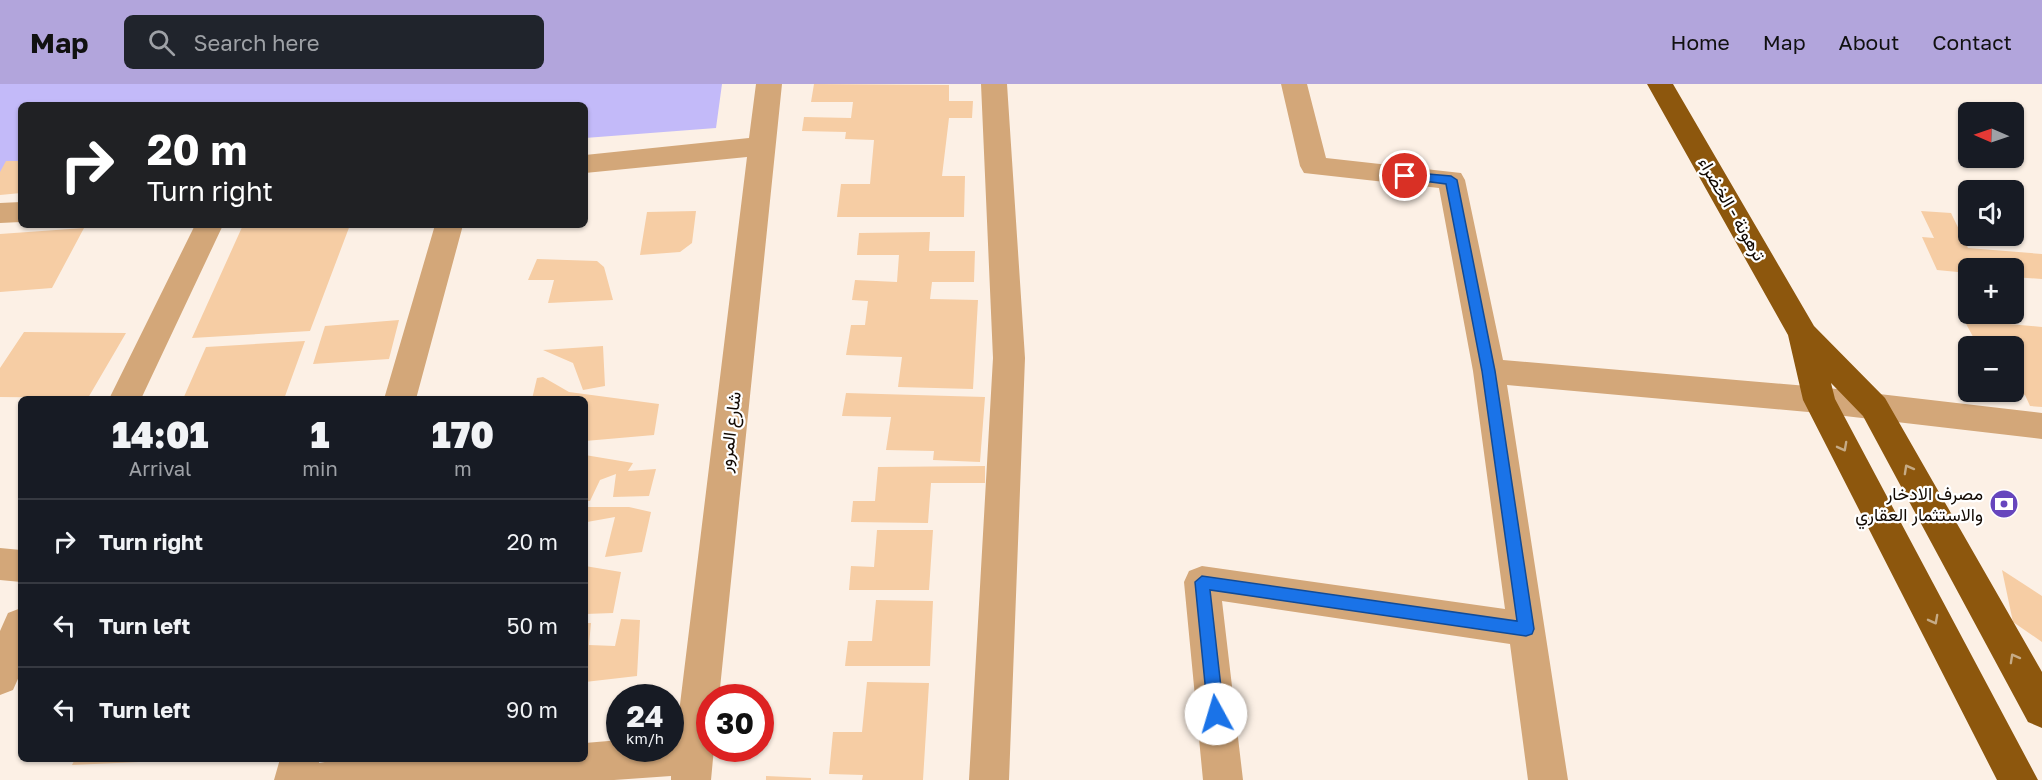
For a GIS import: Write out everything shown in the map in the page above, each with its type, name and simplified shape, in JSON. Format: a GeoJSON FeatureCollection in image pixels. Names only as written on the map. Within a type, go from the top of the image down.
{"type":"FeatureCollection","features":[{"type":"Feature","properties":{"kind":"highway","name":"ترهونة - الخضراء"},"geometry":{"type":"LineString","coordinates":[[1660,84],[1803,334]]}},
{"type":"Feature","properties":{"kind":"highway"},"geometry":{"type":"LineString","coordinates":[[1803,334],[1819,400],[2018,780]]}},
{"type":"Feature","properties":{"kind":"highway"},"geometry":{"type":"LineString","coordinates":[[1803,334],[1874,407],[2042,709]]}},
{"type":"Feature","properties":{"kind":"street","name":"شارع المرور"},"geometry":{"type":"LineString","coordinates":[[692,768],[769,84]]}},
{"type":"Feature","properties":{"kind":"street"},"geometry":{"type":"LineString","coordinates":[[989,780],[1009,358],[994,84]]}},
{"type":"Feature","properties":{"kind":"street"},"geometry":{"type":"LineString","coordinates":[[1294,84],[1314,166],[1451,180],[1489,371],[1548,780]]}},
{"type":"Feature","properties":{"kind":"street"},"geometry":{"type":"LineString","coordinates":[[588,164],[763,146]]}},
{"type":"Feature","properties":{"kind":"street"},"geometry":{"type":"LineString","coordinates":[[0,213],[18,212]]}},
{"type":"Feature","properties":{"kind":"street"},"geometry":{"type":"LineString","coordinates":[[126,396],[208,228]]}},
{"type":"Feature","properties":{"kind":"street"},"geometry":{"type":"LineString","coordinates":[[401,396],[448,228]]}},
{"type":"Feature","properties":{"kind":"street"},"geometry":{"type":"LineString","coordinates":[[1489,371],[1819,400],[2042,426]]}},
{"type":"Feature","properties":{"kind":"street"},"geometry":{"type":"LineString","coordinates":[[0,564],[18,566]]}},
{"type":"Feature","properties":{"kind":"street"},"geometry":{"type":"LineString","coordinates":[[1223,780],[1202,582],[1526,629]]}},
{"type":"Feature","properties":{"kind":"street"},"geometry":{"type":"LineString","coordinates":[[0,677],[18,632]]}},
{"type":"Feature","properties":{"kind":"street"},"geometry":{"type":"LineString","coordinates":[[294,780],[299,762]]}},
{"type":"Feature","properties":{"kind":"street"},"geometry":{"type":"LineString","coordinates":[[327,780],[692,768]]}},
{"type":"Feature","properties":{"kind":"shaded area"},"geometry":{"type":"Polygon","coordinates":[[[0,84],[722,84],[716,128],[588,138],[588,102],[18,102],[18,181],[0,183],[0,84]]]}},
{"type":"Feature","properties":{"kind":"building"},"geometry":{"type":"Polygon","coordinates":[[[814,84],[949,85],[949,101],[973,101],[972,118],[949,118],[942,176],[965,176],[964,217],[837,217],[841,184],[870,184],[874,140],[845,139],[846,132],[802,131],[804,117],[851,118],[853,102],[811,102],[814,84]]]}},
{"type":"Feature","properties":{"kind":"building"},"geometry":{"type":"Polygon","coordinates":[[[6,161],[18,161],[18,193],[0,195],[0,172],[6,161]]]}},
{"type":"Feature","properties":{"kind":"building"},"geometry":{"type":"Polygon","coordinates":[[[696,211],[692,243],[680,252],[640,255],[647,212],[696,211]]]}},
{"type":"Feature","properties":{"kind":"building"},"geometry":{"type":"Polygon","coordinates":[[[1921,211],[1951,213],[1958,227],[1958,246],[2042,254],[2042,279],[2024,278],[2024,258],[1958,258],[1958,272],[1937,270],[1922,237],[1934,238],[1921,211]]]}},
{"type":"Feature","properties":{"kind":"building"},"geometry":{"type":"Polygon","coordinates":[[[84,228],[52,288],[0,292],[0,234],[84,228]]]}},
{"type":"Feature","properties":{"kind":"building"},"geometry":{"type":"Polygon","coordinates":[[[242,228],[349,228],[310,331],[192,338],[242,228]]]}},
{"type":"Feature","properties":{"kind":"building"},"geometry":{"type":"Polygon","coordinates":[[[930,232],[929,251],[975,251],[974,282],[932,282],[930,299],[978,300],[973,389],[898,387],[902,357],[846,355],[851,325],[865,325],[868,301],[852,300],[855,280],[897,282],[899,255],[857,255],[859,233],[930,232]]]}},
{"type":"Feature","properties":{"kind":"building"},"geometry":{"type":"Polygon","coordinates":[[[537,259],[597,261],[604,267],[613,300],[548,303],[554,280],[528,280],[537,259]]]}},
{"type":"Feature","properties":{"kind":"building"},"geometry":{"type":"Polygon","coordinates":[[[399,320],[389,359],[313,364],[325,326],[399,320]]]}},
{"type":"Feature","properties":{"kind":"building"},"geometry":{"type":"Polygon","coordinates":[[[1966,324],[2042,327],[2042,407],[2030,406],[2024,395],[2024,336],[1973,336],[1966,324]]]}},
{"type":"Feature","properties":{"kind":"building"},"geometry":{"type":"Polygon","coordinates":[[[24,332],[126,333],[89,396],[0,397],[0,368],[24,332]]]}},
{"type":"Feature","properties":{"kind":"building"},"geometry":{"type":"Polygon","coordinates":[[[305,341],[285,396],[184,396],[206,347],[305,341]]]}},
{"type":"Feature","properties":{"kind":"building"},"geometry":{"type":"Polygon","coordinates":[[[603,346],[605,386],[583,390],[573,363],[543,350],[603,346]]]}},
{"type":"Feature","properties":{"kind":"building"},"geometry":{"type":"Polygon","coordinates":[[[543,377],[569,392],[659,404],[654,435],[588,441],[588,396],[533,396],[537,378],[543,377]]]}},
{"type":"Feature","properties":{"kind":"building"},"geometry":{"type":"Polygon","coordinates":[[[846,393],[985,397],[980,462],[933,460],[934,451],[886,450],[891,417],[842,416],[846,393]]]}},
{"type":"Feature","properties":{"kind":"building"},"geometry":{"type":"Polygon","coordinates":[[[588,456],[633,463],[628,471],[656,469],[649,496],[613,497],[616,474],[600,480],[588,501],[588,456]]]}},
{"type":"Feature","properties":{"kind":"building"},"geometry":{"type":"Polygon","coordinates":[[[985,466],[985,483],[931,483],[928,523],[851,522],[853,501],[875,501],[878,467],[985,466]]]}},
{"type":"Feature","properties":{"kind":"building"},"geometry":{"type":"Polygon","coordinates":[[[588,507],[629,507],[651,512],[642,552],[605,557],[615,517],[588,522],[588,507]]]}},
{"type":"Feature","properties":{"kind":"building"},"geometry":{"type":"Polygon","coordinates":[[[877,530],[933,530],[929,590],[849,590],[851,566],[874,567],[877,530]]]}},
{"type":"Feature","properties":{"kind":"building"},"geometry":{"type":"Polygon","coordinates":[[[588,566],[621,572],[613,613],[588,614],[588,566]]]}},
{"type":"Feature","properties":{"kind":"building"},"geometry":{"type":"Polygon","coordinates":[[[2002,570],[2042,596],[2042,642],[2013,622],[2002,570]]]}},
{"type":"Feature","properties":{"kind":"building"},"geometry":{"type":"Polygon","coordinates":[[[876,600],[933,601],[930,666],[845,666],[848,641],[872,641],[876,600]]]}},
{"type":"Feature","properties":{"kind":"building"},"geometry":{"type":"Polygon","coordinates":[[[621,619],[640,620],[637,676],[588,682],[588,623],[591,623],[589,645],[615,646],[621,619]]]}},
{"type":"Feature","properties":{"kind":"building"},"geometry":{"type":"Polygon","coordinates":[[[867,682],[929,683],[923,780],[862,780],[863,775],[829,774],[833,732],[862,732],[867,682]]]}},
{"type":"Feature","properties":{"kind":"building"},"geometry":{"type":"Polygon","coordinates":[[[74,762],[139,762],[72,765],[74,762]]]}},
{"type":"Feature","properties":{"kind":"building"},"geometry":{"type":"Polygon","coordinates":[[[766,776],[811,778],[811,780],[766,780],[766,776]]]}},
{"type":"Feature","properties":{"kind":"place","name":"مصرف الادخار والاستثمار العقاري"},"geometry":{"type":"Point","coordinates":[2004,504]}},
{"type":"Feature","properties":{"kind":"route"},"geometry":{"type":"LineString","coordinates":[[1216,714],[1202,582],[1526,629],[1489,371],[1451,180],[1405,176]]}}]}
